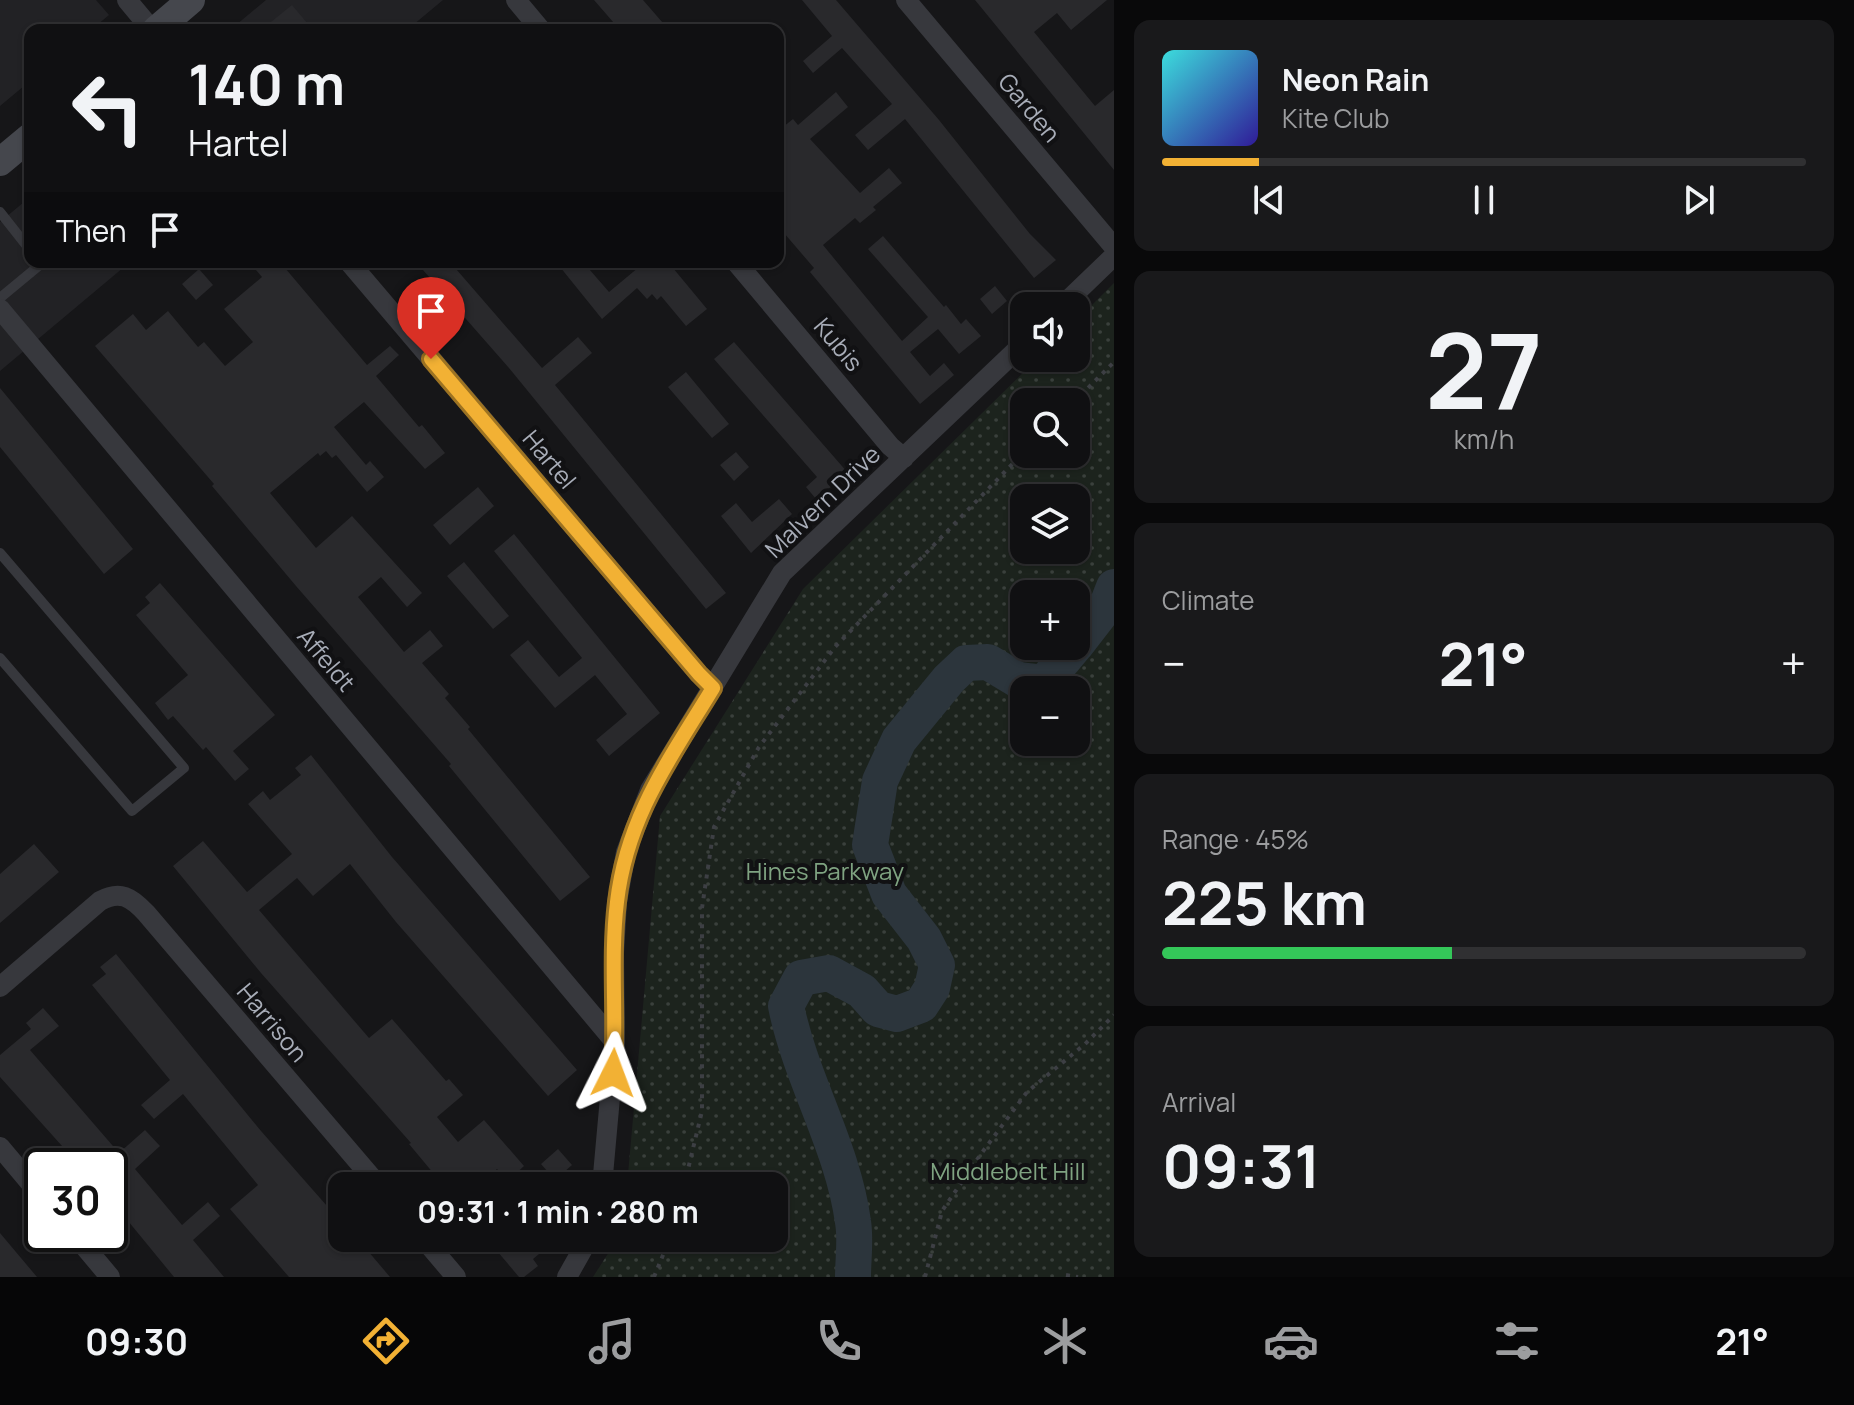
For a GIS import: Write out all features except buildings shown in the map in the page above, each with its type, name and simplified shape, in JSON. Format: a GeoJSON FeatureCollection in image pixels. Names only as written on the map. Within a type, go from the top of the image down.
{"type":"FeatureCollection","features":[{"type":"Feature","properties":{"kind":"main road"},"geometry":{"type":"LineString","coordinates":[[161,24],[191,0]]}},
{"type":"Feature","properties":{"kind":"main road"},"geometry":{"type":"LineString","coordinates":[[0,162],[24,142]]}},
{"type":"Feature","properties":{"kind":"street"},"geometry":{"type":"LineString","coordinates":[[127,0],[149,24]]}},
{"type":"Feature","properties":{"kind":"street"},"geometry":{"type":"LineString","coordinates":[[516,0],[536,24]]}},
{"type":"Feature","properties":{"kind":"street","name":"Garden"},"geometry":{"type":"LineString","coordinates":[[906,0],[1114,247]]}},
{"type":"Feature","properties":{"kind":"street"},"geometry":{"type":"LineString","coordinates":[[1077,292],[1114,256]]}},
{"type":"Feature","properties":{"kind":"street","name":"Hartel"},"geometry":{"type":"LineString","coordinates":[[354,268],[713,688]]}},
{"type":"Feature","properties":{"kind":"street","name":"Kubis"},"geometry":{"type":"LineString","coordinates":[[741,268],[890,446],[904,458]]}},
{"type":"Feature","properties":{"kind":"street","name":"Affeldt"},"geometry":{"type":"LineString","coordinates":[[0,309],[615,1042]]}},
{"type":"Feature","properties":{"kind":"street","name":"Malvern Drive"},"geometry":{"type":"LineString","coordinates":[[603,1172],[615,1042],[617,902],[626,852],[650,790],[782,573],[1010,356]]}},
{"type":"Feature","properties":{"kind":"street","name":"Harrison"},"geometry":{"type":"LineString","coordinates":[[0,987],[100,901],[114,895],[124,895],[146,913],[367,1172]]}},
{"type":"Feature","properties":{"kind":"street"},"geometry":{"type":"LineString","coordinates":[[0,1147],[24,1176]]}},
{"type":"Feature","properties":{"kind":"street"},"geometry":{"type":"LineString","coordinates":[[89,1252],[110,1277]]}},
{"type":"Feature","properties":{"kind":"street"},"geometry":{"type":"LineString","coordinates":[[435,1252],[456,1277]]}},
{"type":"Feature","properties":{"kind":"street"},"geometry":{"type":"LineString","coordinates":[[567,1277],[581,1252]]}},
{"type":"Feature","properties":{"kind":"lane"},"geometry":{"type":"LineString","coordinates":[[0,212],[24,242]]}},
{"type":"Feature","properties":{"kind":"lane"},"geometry":{"type":"LineString","coordinates":[[0,298],[33,268]]}},
{"type":"Feature","properties":{"kind":"lane"},"geometry":{"type":"LineString","coordinates":[[0,553],[184,768],[132,811],[0,658]]}},
{"type":"Feature","properties":{"kind":"path"},"geometry":{"type":"LineString","coordinates":[[1088,388],[1114,362]]}},
{"type":"Feature","properties":{"kind":"path"},"geometry":{"type":"LineString","coordinates":[[687,1172],[702,1111],[702,908],[714,827],[759,747],[835,647],[1010,466]]}},
{"type":"Feature","properties":{"kind":"path"},"geometry":{"type":"LineString","coordinates":[[925,1277],[942,1211],[981,1154],[1027,1092],[1085,1044],[1114,1015]]}},
{"type":"Feature","properties":{"kind":"path"},"geometry":{"type":"LineString","coordinates":[[654,1277],[664,1252]]}},
{"type":"Feature","properties":{"kind":"path"},"geometry":{"type":"LineString","coordinates":[[1066,1275],[1078,1277]]}},
{"type":"Feature","properties":{"kind":"shaded area"},"geometry":{"type":"Polygon","coordinates":[[[0,0],[96,0],[109,15],[98,24],[24,24],[24,86],[0,106],[0,0]]]}},
{"type":"Feature","properties":{"kind":"shaded area"},"geometry":{"type":"Polygon","coordinates":[[[266,0],[443,0],[414,24],[237,24],[266,0]]]}},
{"type":"Feature","properties":{"kind":"shaded area"},"geometry":{"type":"Polygon","coordinates":[[[24,202],[24,268],[123,268],[0,371],[0,222],[24,202]]]}},
{"type":"Feature","properties":{"kind":"green space","name":"Hines Parkway"},"geometry":{"type":"Polygon","coordinates":[[[1114,283],[1114,1277],[593,1277],[609,1252],[788,1252],[788,1172],[628,1172],[660,816],[803,589],[1024,372],[1090,372],[1090,307],[1114,283]]]}},
{"type":"Feature","properties":{"kind":"waterway"},"geometry":{"type":"LineString","coordinates":[[1090,627],[1107,605],[1114,587]]}},
{"type":"Feature","properties":{"kind":"waterway"},"geometry":{"type":"LineString","coordinates":[[853,1277],[854,1229],[848,1194],[801,1060],[786,1006],[801,978],[829,973],[862,991],[878,1009],[897,1014],[921,1005],[932,988],[937,965],[924,939],[889,894],[870,845],[880,781],[899,740],[966,663],[988,662],[1018,680],[1044,683],[1063,660]]}},
{"type":"Feature","properties":{"kind":"route"},"geometry":{"type":"LineString","coordinates":[[431,359],[713,688],[650,790],[626,852],[617,902],[614,953],[613,1073]]}},
{"type":"Feature","properties":{"kind":"park label","name":"Middlebelt Hill"},"geometry":{"type":"Point","coordinates":[1008,1170]}}]}
